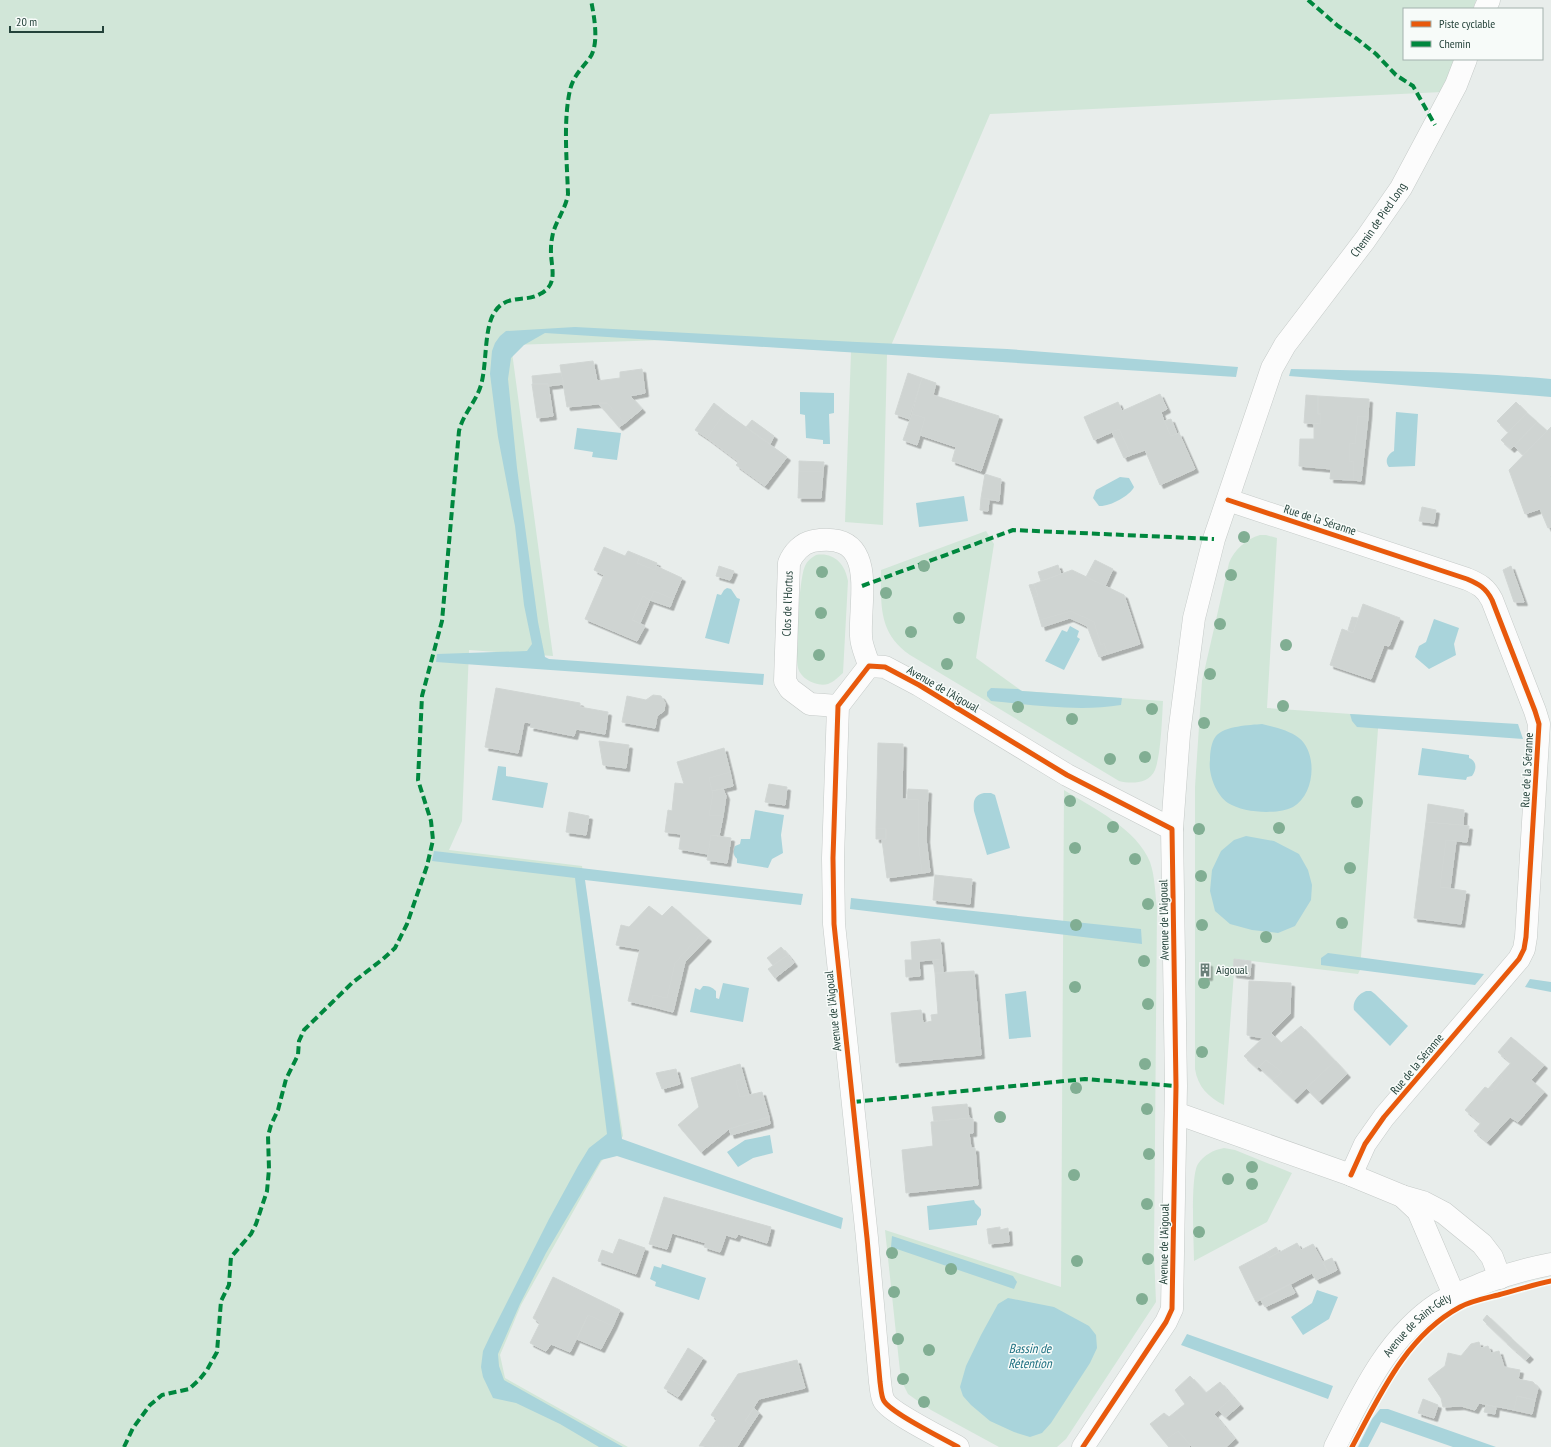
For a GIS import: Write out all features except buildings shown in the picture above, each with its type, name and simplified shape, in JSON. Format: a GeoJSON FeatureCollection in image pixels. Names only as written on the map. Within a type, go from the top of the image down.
{"type":"FeatureCollection","features":[{"type":"Feature","properties":{"kind":"street","name":"Chemin de Pied Long"},"geometry":{"type":"LineString","coordinates":[[1228,500],[1272,368],[1285,345],[1365,240],[1401,188],[1456,85],[1466,60]]}},
{"type":"Feature","properties":{"kind":"street"},"geometry":{"type":"LineString","coordinates":[[1172,829],[1179,734],[1194,618],[1214,539],[1228,500]]}},
{"type":"Feature","properties":{"kind":"street","name":"Rue de la Séranne"},"geometry":{"type":"LineString","coordinates":[[1228,500],[1482,585],[1492,600],[1539,724],[1524,949],[1519,959],[1384,1118],[1365,1144],[1351,1175]]}},
{"type":"Feature","properties":{"kind":"street","name":"Clos de l'Hortus"},"geometry":{"type":"LineString","coordinates":[[838,706],[810,704],[790,689],[785,681],[789,563],[797,550],[809,542],[824,540],[845,544],[858,556],[861,568],[862,586],[861,638],[869,666]]}},
{"type":"Feature","properties":{"kind":"street"},"geometry":{"type":"LineString","coordinates":[[838,706],[869,666]]}},
{"type":"Feature","properties":{"kind":"street","name":"Avenue de l'Aigoual"},"geometry":{"type":"LineString","coordinates":[[869,666],[885,667],[919,685],[1067,775],[1172,829],[1176,1000],[1176,1113],[1172,1309],[1166,1322],[1083,1447]]}},
{"type":"Feature","properties":{"kind":"street","name":"Avenue de l'Aigoual"},"geometry":{"type":"LineString","coordinates":[[838,706],[833,858],[834,924],[882,1392],[886,1403],[901,1415],[958,1447]]}},
{"type":"Feature","properties":{"kind":"street"},"geometry":{"type":"LineString","coordinates":[[1176,1113],[1351,1175],[1402,1196],[1423,1202],[1444,1213],[1482,1244],[1492,1257],[1500,1278]]}},
{"type":"Feature","properties":{"kind":"street"},"geometry":{"type":"LineString","coordinates":[[1402,1196],[1418,1211],[1454,1295]]}},
{"type":"Feature","properties":{"kind":"street","name":"Avenue de Saint-Gély"},"geometry":{"type":"LineString","coordinates":[[1334,1447],[1380,1364],[1409,1328],[1428,1311],[1454,1295],[1500,1278],[1551,1264]]}},
{"type":"Feature","properties":{"kind":"green space"},"geometry":{"type":"Polygon","coordinates":[[[0,0],[1476,0],[1473,8],[1403,8],[1403,60],[1455,60],[1442,92],[990,114],[887,355],[883,525],[845,522],[851,352],[665,340],[511,345],[553,656],[469,650],[462,821],[449,850],[582,866],[623,1136],[601,1162],[521,1305],[500,1355],[505,1378],[628,1447],[0,1447],[0,0]]]}},
{"type":"Feature","properties":{"kind":"green space"},"geometry":{"type":"Polygon","coordinates":[[[986,531],[994,544],[976,658],[1022,691],[1163,701],[1159,755],[1155,770],[1149,778],[1134,783],[1119,781],[910,655],[892,637],[887,627],[882,606],[881,570],[986,531]]]}},
{"type":"Feature","properties":{"kind":"green space"},"geometry":{"type":"Polygon","coordinates":[[[1260,535],[1277,538],[1267,708],[1379,716],[1360,970],[1358,974],[1235,959],[1224,1105],[1213,1099],[1205,1091],[1196,1075],[1195,1069],[1195,787],[1202,681],[1229,563],[1237,549],[1245,542],[1260,535]]]}},
{"type":"Feature","properties":{"kind":"green space"},"geometry":{"type":"Polygon","coordinates":[[[816,555],[828,555],[837,560],[844,569],[848,581],[843,673],[832,682],[823,685],[814,683],[802,676],[798,668],[797,660],[798,617],[803,573],[807,563],[816,555]]]}},
{"type":"Feature","properties":{"kind":"green space"},"geometry":{"type":"Polygon","coordinates":[[[1064,790],[1101,812],[1125,829],[1144,850],[1150,862],[1153,873],[1157,908],[1154,1254],[1156,1302],[1066,1439],[1057,1447],[999,1447],[931,1410],[908,1394],[900,1371],[885,1230],[1061,1287],[1064,790]]]}},
{"type":"Feature","properties":{"kind":"green space"},"geometry":{"type":"Polygon","coordinates":[[[1224,1148],[1235,1150],[1292,1173],[1267,1222],[1194,1261],[1193,1195],[1196,1171],[1200,1161],[1206,1156],[1216,1150],[1224,1148]]]}},
{"type":"Feature","properties":{"kind":"water"},"geometry":{"type":"Polygon","coordinates":[[[575,327],[1007,349],[1238,367],[1236,377],[545,333],[524,345],[511,358],[508,379],[517,468],[538,622],[545,657],[549,659],[764,674],[763,685],[436,662],[437,654],[527,651],[532,644],[524,605],[515,526],[498,437],[490,374],[492,351],[495,343],[506,331],[575,327]]]}},
{"type":"Feature","properties":{"kind":"water"},"geometry":{"type":"Polygon","coordinates":[[[1291,369],[1454,373],[1551,379],[1551,397],[1289,376],[1291,369]]]}},
{"type":"Feature","properties":{"kind":"water"},"geometry":{"type":"Polygon","coordinates":[[[800,392],[834,393],[834,413],[829,414],[830,444],[823,444],[823,440],[806,438],[805,415],[800,414],[800,392]]]}},
{"type":"Feature","properties":{"kind":"water"},"geometry":{"type":"Polygon","coordinates":[[[1396,412],[1418,414],[1415,466],[1389,467],[1388,465],[1387,458],[1394,451],[1396,412]]]}},
{"type":"Feature","properties":{"kind":"water"},"geometry":{"type":"Polygon","coordinates":[[[577,428],[621,433],[617,460],[592,457],[593,452],[574,449],[577,428]]]}},
{"type":"Feature","properties":{"kind":"water"},"geometry":{"type":"Polygon","coordinates":[[[1120,477],[1129,478],[1134,487],[1132,490],[1124,497],[1113,503],[1099,506],[1093,498],[1096,490],[1120,477]]]}},
{"type":"Feature","properties":{"kind":"water"},"geometry":{"type":"Polygon","coordinates":[[[964,496],[968,521],[919,527],[916,503],[964,496]]]}},
{"type":"Feature","properties":{"kind":"water"},"geometry":{"type":"Polygon","coordinates":[[[727,588],[731,589],[737,598],[740,599],[729,644],[705,638],[717,594],[721,595],[727,588]]]}},
{"type":"Feature","properties":{"kind":"water"},"geometry":{"type":"Polygon","coordinates":[[[1434,619],[1459,628],[1454,644],[1456,655],[1429,669],[1415,657],[1419,646],[1426,642],[1434,619]]]}},
{"type":"Feature","properties":{"kind":"water"},"geometry":{"type":"Polygon","coordinates":[[[1070,626],[1079,631],[1077,637],[1080,639],[1064,670],[1045,661],[1062,630],[1067,632],[1070,626]]]}},
{"type":"Feature","properties":{"kind":"water"},"geometry":{"type":"Polygon","coordinates":[[[991,688],[1122,698],[1121,705],[1089,708],[1056,707],[991,701],[987,696],[987,692],[991,688]]]}},
{"type":"Feature","properties":{"kind":"water"},"geometry":{"type":"Polygon","coordinates":[[[1350,714],[1518,724],[1523,739],[1357,727],[1352,721],[1350,714]]]}},
{"type":"Feature","properties":{"kind":"water"},"geometry":{"type":"Polygon","coordinates":[[[1262,724],[1281,729],[1295,735],[1305,745],[1309,753],[1311,763],[1310,784],[1300,801],[1293,807],[1286,810],[1270,812],[1251,811],[1228,803],[1217,790],[1210,772],[1210,754],[1214,738],[1216,736],[1231,728],[1262,724]]]}},
{"type":"Feature","properties":{"kind":"water"},"geometry":{"type":"Polygon","coordinates":[[[1422,748],[1469,755],[1469,758],[1475,763],[1474,773],[1472,776],[1467,777],[1466,780],[1418,775],[1422,748]]]}},
{"type":"Feature","properties":{"kind":"water"},"geometry":{"type":"Polygon","coordinates":[[[498,766],[506,767],[506,776],[548,783],[543,808],[492,800],[498,766]]]}},
{"type":"Feature","properties":{"kind":"water"},"geometry":{"type":"Polygon","coordinates":[[[984,793],[991,793],[995,795],[1010,848],[987,855],[974,811],[974,801],[976,797],[984,793]]]}},
{"type":"Feature","properties":{"kind":"water"},"geometry":{"type":"Polygon","coordinates":[[[755,810],[784,815],[781,835],[783,853],[772,859],[768,868],[737,863],[734,853],[735,846],[740,844],[741,839],[750,839],[755,810]]]}},
{"type":"Feature","properties":{"kind":"water"},"geometry":{"type":"Polygon","coordinates":[[[1246,836],[1274,841],[1299,854],[1308,870],[1312,885],[1311,900],[1295,926],[1278,933],[1252,930],[1230,924],[1215,911],[1210,891],[1212,870],[1221,851],[1234,840],[1246,836]]]}},
{"type":"Feature","properties":{"kind":"water"},"geometry":{"type":"Polygon","coordinates":[[[434,851],[803,894],[801,905],[585,880],[622,1139],[843,1218],[841,1229],[617,1156],[601,1160],[546,1253],[520,1304],[498,1354],[499,1366],[504,1380],[623,1447],[599,1447],[560,1424],[516,1403],[493,1398],[483,1377],[481,1367],[483,1351],[549,1219],[589,1148],[607,1134],[575,878],[432,861],[434,851]]]}},
{"type":"Feature","properties":{"kind":"water"},"geometry":{"type":"Polygon","coordinates":[[[851,898],[1141,929],[1142,944],[850,909],[851,898]]]}},
{"type":"Feature","properties":{"kind":"water"},"geometry":{"type":"Polygon","coordinates":[[[1328,953],[1484,974],[1475,985],[1321,965],[1321,958],[1328,953]]]}},
{"type":"Feature","properties":{"kind":"water"},"geometry":{"type":"Polygon","coordinates":[[[1530,979],[1551,982],[1551,992],[1525,987],[1530,979]]]}},
{"type":"Feature","properties":{"kind":"water"},"geometry":{"type":"Polygon","coordinates":[[[723,983],[749,988],[743,1022],[690,1012],[695,988],[700,990],[703,986],[712,988],[716,991],[716,998],[719,999],[723,983]]]}},
{"type":"Feature","properties":{"kind":"water"},"geometry":{"type":"Polygon","coordinates":[[[1026,991],[1031,1037],[1009,1039],[1005,994],[1026,991]]]}},
{"type":"Feature","properties":{"kind":"water"},"geometry":{"type":"Polygon","coordinates":[[[1366,991],[1371,991],[1375,994],[1408,1026],[1390,1046],[1354,1010],[1356,999],[1360,994],[1366,991]]]}},
{"type":"Feature","properties":{"kind":"water"},"geometry":{"type":"Polygon","coordinates":[[[770,1135],[773,1153],[753,1158],[738,1167],[727,1152],[745,1140],[770,1135]]]}},
{"type":"Feature","properties":{"kind":"water"},"geometry":{"type":"Polygon","coordinates":[[[974,1200],[981,1209],[981,1215],[977,1221],[977,1225],[929,1230],[927,1206],[974,1200]]]}},
{"type":"Feature","properties":{"kind":"water"},"geometry":{"type":"Polygon","coordinates":[[[892,1236],[1013,1276],[1017,1282],[1014,1289],[891,1247],[892,1236]]]}},
{"type":"Feature","properties":{"kind":"water"},"geometry":{"type":"Polygon","coordinates":[[[662,1264],[706,1278],[699,1300],[655,1286],[656,1282],[650,1279],[654,1266],[661,1268],[662,1264]]]}},
{"type":"Feature","properties":{"kind":"water"},"geometry":{"type":"Polygon","coordinates":[[[1317,1290],[1338,1297],[1329,1319],[1303,1335],[1291,1317],[1312,1303],[1317,1290]]]}},
{"type":"Feature","properties":{"kind":"water","name":"Bassin de Rétention"},"geometry":{"type":"Polygon","coordinates":[[[1008,1298],[1054,1307],[1089,1326],[1096,1335],[1097,1348],[1090,1363],[1051,1423],[1042,1433],[1030,1437],[1014,1432],[990,1421],[963,1396],[960,1387],[966,1366],[981,1335],[998,1304],[1008,1298]]]}},
{"type":"Feature","properties":{"kind":"water"},"geometry":{"type":"Polygon","coordinates":[[[1187,1334],[1333,1386],[1328,1399],[1181,1345],[1187,1334]]]}},
{"type":"Feature","properties":{"kind":"water"},"geometry":{"type":"Polygon","coordinates":[[[1380,1409],[1388,1409],[1496,1447],[1453,1447],[1381,1422],[1368,1447],[1358,1447],[1372,1419],[1380,1409]]]}},
{"type":"Feature","properties":{"kind":"marked path"},"geometry":{"type":"LineString","coordinates":[[124,1447],[133,1428],[150,1405],[162,1395],[189,1389],[207,1370],[217,1352],[221,1301],[229,1285],[231,1257],[251,1234],[267,1191],[269,1169],[268,1136],[278,1110],[286,1079],[298,1055],[299,1041],[304,1030],[352,983],[395,948],[407,924],[427,866],[433,840],[431,821],[418,780],[422,696],[442,621],[459,431],[463,419],[481,385],[487,337],[494,313],[504,303],[516,299],[534,297],[540,294],[546,290],[552,280],[552,237],[568,194],[566,128],[570,90],[575,77],[589,59],[594,46],[594,14],[591,0]]}},
{"type":"Feature","properties":{"kind":"marked path"},"geometry":{"type":"LineString","coordinates":[[1308,0],[1338,26],[1376,54],[1396,75],[1413,86],[1435,125]]}},
{"type":"Feature","properties":{"kind":"marked path"},"geometry":{"type":"LineString","coordinates":[[862,586],[1013,530],[1214,539]]}},
{"type":"Feature","properties":{"kind":"marked path"},"geometry":{"type":"LineString","coordinates":[[853,1102],[1085,1079],[1176,1086]]}},
{"type":"Feature","properties":{"kind":"cycle path"},"geometry":{"type":"LineString","coordinates":[[1228,500],[1467,579],[1482,587],[1492,600],[1539,724],[1524,949],[1519,959],[1384,1117],[1365,1144],[1351,1175]]}},
{"type":"Feature","properties":{"kind":"cycle path"},"geometry":{"type":"LineString","coordinates":[[958,1447],[907,1419],[889,1406],[883,1399],[880,1382],[867,1238],[834,924],[833,858],[838,706],[869,666],[885,667],[919,685],[1067,775],[1172,829],[1176,1086],[1172,1309],[1166,1322],[1083,1447]]}},
{"type":"Feature","properties":{"kind":"cycle path"},"geometry":{"type":"LineString","coordinates":[[1352,1447],[1384,1387],[1396,1368],[1409,1350],[1441,1319],[1469,1303],[1551,1281]]}},
{"type":"Feature","properties":{"kind":"place","name":"Aigoual"},"geometry":{"type":"Point","coordinates":[1205,970]}}]}
